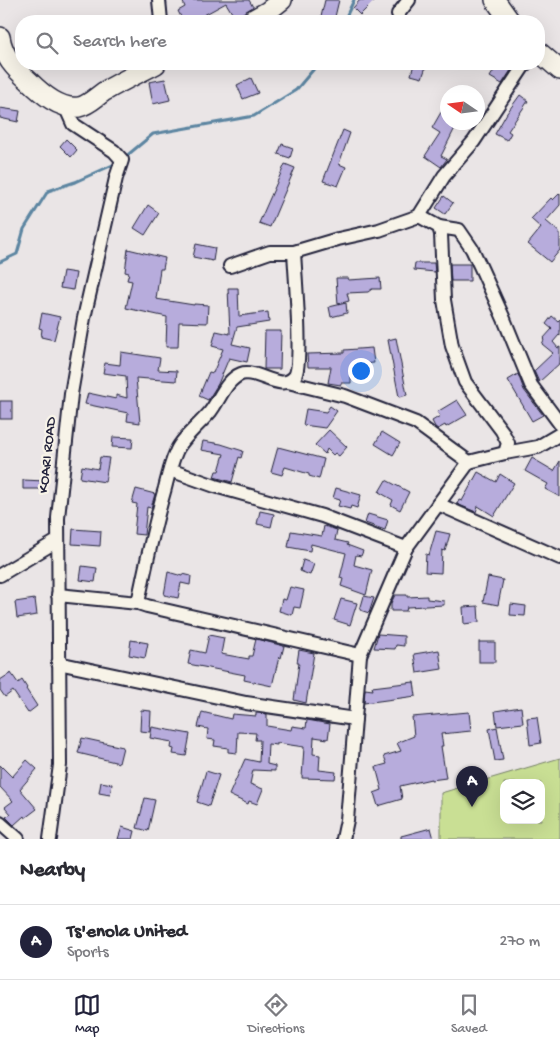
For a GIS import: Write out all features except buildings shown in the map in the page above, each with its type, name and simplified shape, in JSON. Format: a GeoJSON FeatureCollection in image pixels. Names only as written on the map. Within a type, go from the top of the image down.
{"type":"FeatureCollection","features":[{"type":"Feature","properties":{"kind":"street"},"geometry":{"type":"LineString","coordinates":[[159,0],[160,15]]}},
{"type":"Feature","properties":{"kind":"street"},"geometry":{"type":"LineString","coordinates":[[261,15],[282,0]]}},
{"type":"Feature","properties":{"kind":"street"},"geometry":{"type":"LineString","coordinates":[[398,14],[409,0]]}},
{"type":"Feature","properties":{"kind":"street"},"geometry":{"type":"LineString","coordinates":[[495,0],[506,15]]}},
{"type":"Feature","properties":{"kind":"street"},"geometry":{"type":"LineString","coordinates":[[2,49],[15,66]]}},
{"type":"Feature","properties":{"kind":"street"},"geometry":{"type":"LineString","coordinates":[[545,57],[560,70]]}},
{"type":"Feature","properties":{"kind":"street"},"geometry":{"type":"LineString","coordinates":[[18,70],[39,90],[65,106],[79,106],[90,102],[141,70]]}},
{"type":"Feature","properties":{"kind":"street"},"geometry":{"type":"LineString","coordinates":[[230,266],[270,252],[294,252],[338,239],[379,230],[419,216],[444,176],[474,141],[521,70]]}},
{"type":"Feature","properties":{"kind":"street","name":"KOARI ROAD"},"geometry":{"type":"LineString","coordinates":[[50,839],[60,765],[58,518],[71,394],[97,262],[116,178],[122,160],[114,150],[73,124],[65,106]]}},
{"type":"Feature","properties":{"kind":"street"},"geometry":{"type":"LineString","coordinates":[[419,216],[439,227],[459,230],[472,249],[531,385],[560,424]]}},
{"type":"Feature","properties":{"kind":"street"},"geometry":{"type":"LineString","coordinates":[[439,227],[444,264],[444,300],[452,346],[465,382],[502,431],[508,443],[505,452]]}},
{"type":"Feature","properties":{"kind":"street"},"geometry":{"type":"LineString","coordinates":[[288,382],[294,377],[298,367],[294,252]]}},
{"type":"Feature","properties":{"kind":"street"},"geometry":{"type":"LineString","coordinates":[[138,602],[155,522],[176,450],[211,411],[230,382],[242,374],[251,374],[345,396],[416,423],[469,462]]}},
{"type":"Feature","properties":{"kind":"street"},"geometry":{"type":"LineString","coordinates":[[343,839],[347,820],[360,655],[406,548],[469,462],[505,452],[538,448],[560,434]]}},
{"type":"Feature","properties":{"kind":"street"},"geometry":{"type":"LineString","coordinates":[[170,470],[215,486],[322,516],[406,548]]}},
{"type":"Feature","properties":{"kind":"street"},"geometry":{"type":"LineString","coordinates":[[438,504],[560,558]]}},
{"type":"Feature","properties":{"kind":"street"},"geometry":{"type":"LineString","coordinates":[[0,574],[57,541]]}},
{"type":"Feature","properties":{"kind":"street"},"geometry":{"type":"LineString","coordinates":[[58,595],[138,602],[306,644],[360,655]]}},
{"type":"Feature","properties":{"kind":"street"},"geometry":{"type":"LineString","coordinates":[[58,663],[246,703],[355,719]]}},
{"type":"Feature","properties":{"kind":"street"},"geometry":{"type":"LineString","coordinates":[[0,823],[18,839]]}},
{"type":"Feature","properties":{"kind":"green space"},"geometry":{"type":"Polygon","coordinates":[[[560,758],[560,839],[441,839],[441,793],[560,758]]]}},
{"type":"Feature","properties":{"kind":"waterway"},"geometry":{"type":"LineString","coordinates":[[347,15],[354,0]]}},
{"type":"Feature","properties":{"kind":"waterway"},"geometry":{"type":"LineString","coordinates":[[124,158],[153,134],[254,116],[296,90],[313,70]]}},
{"type":"Feature","properties":{"kind":"waterway"},"geometry":{"type":"LineString","coordinates":[[0,262],[17,254],[24,229],[48,191],[75,182],[117,163]]}},
{"type":"Feature","properties":{"kind":"place","name":"Ts'enola United"},"geometry":{"type":"Point","coordinates":[472,807]}}]}
